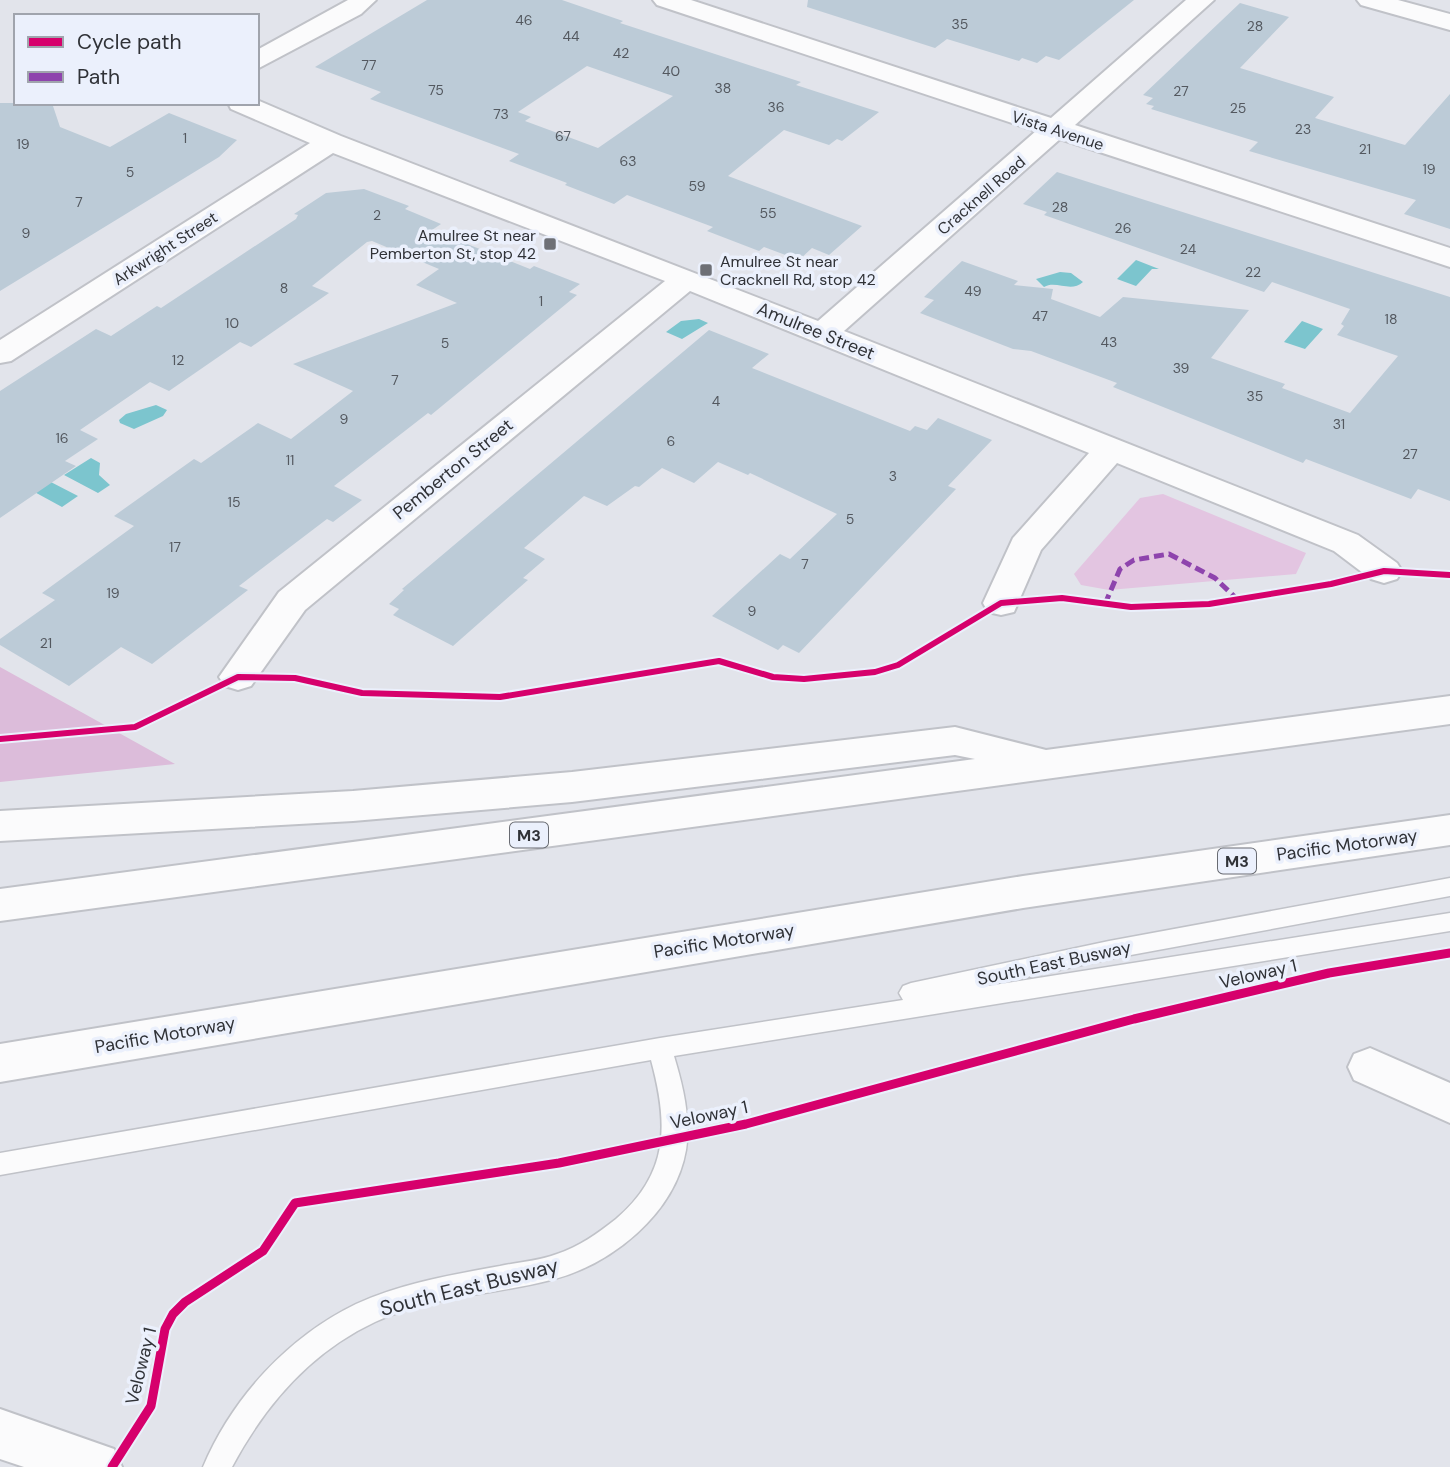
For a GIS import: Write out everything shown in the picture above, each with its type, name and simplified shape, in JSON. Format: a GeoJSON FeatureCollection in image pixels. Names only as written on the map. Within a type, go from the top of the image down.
{"type":"FeatureCollection","features":[{"type":"Feature","properties":{"kind":"main road"},"geometry":{"type":"LineString","coordinates":[[259,60],[352,9],[363,0]]}},
{"type":"Feature","properties":{"kind":"main road","name":"Vista Avenue"},"geometry":{"type":"LineString","coordinates":[[666,0],[1450,258]]}},
{"type":"Feature","properties":{"kind":"main road","name":"Cracknell Road"},"geometry":{"type":"LineString","coordinates":[[823,333],[1201,0]]}},
{"type":"Feature","properties":{"kind":"main road"},"geometry":{"type":"LineString","coordinates":[[1370,0],[1450,22]]}},
{"type":"Feature","properties":{"kind":"main road","name":"Amulree Street"},"geometry":{"type":"LineString","coordinates":[[246,105],[331,142],[686,279],[1346,542],[1384,572]]}},
{"type":"Feature","properties":{"kind":"main road","name":"Arkwright Street"},"geometry":{"type":"LineString","coordinates":[[0,354],[331,142]]}},
{"type":"Feature","properties":{"kind":"main road","name":"Pemberton Street"},"geometry":{"type":"LineString","coordinates":[[238,677],[292,601],[686,279]]}},
{"type":"Feature","properties":{"kind":"main road"},"geometry":{"type":"LineString","coordinates":[[1001,603],[1025,546],[1111,449]]}},
{"type":"Feature","properties":{"kind":"main road","name":"M3"},"geometry":{"type":"LineString","coordinates":[[0,905],[1450,710]]}},
{"type":"Feature","properties":{"kind":"main road"},"geometry":{"type":"LineString","coordinates":[[0,826],[353,806],[558,788],[955,741],[1057,764]]}},
{"type":"Feature","properties":{"kind":"main road","name":"Pacific Motorway"},"geometry":{"type":"LineString","coordinates":[[0,1063],[1023,892],[1450,830]]}},
{"type":"Feature","properties":{"kind":"main road"},"geometry":{"type":"LineString","coordinates":[[1370,1067],[1450,1104]]}},
{"type":"Feature","properties":{"kind":"main road"},"geometry":{"type":"LineString","coordinates":[[0,1434],[96,1467]]}},
{"type":"Feature","properties":{"kind":"lane","name":"South East Busway"},"geometry":{"type":"LineString","coordinates":[[660,1048],[1109,950],[1450,887]]}},
{"type":"Feature","properties":{"kind":"lane","name":"South East Busway"},"geometry":{"type":"LineString","coordinates":[[0,1164],[304,1113],[660,1048],[1119,972],[1450,922]]}},
{"type":"Feature","properties":{"kind":"lane","name":"South East Busway"},"geometry":{"type":"LineString","coordinates":[[217,1467],[246,1416],[272,1385],[333,1333],[366,1313],[448,1288],[559,1266],[590,1252],[622,1229],[648,1203],[664,1177],[673,1154],[672,1086],[660,1048]]}},
{"type":"Feature","properties":{"kind":"shaded area"},"geometry":{"type":"Polygon","coordinates":[[[1163,494],[1306,553],[1296,574],[1109,590],[1081,585],[1074,574],[1140,498],[1163,494]]]}},
{"type":"Feature","properties":{"kind":"shaded area"},"geometry":{"type":"Polygon","coordinates":[[[0,667],[175,764],[0,782],[0,667]]]}},
{"type":"Feature","properties":{"kind":"water"},"geometry":{"type":"Polygon","coordinates":[[[1136,260],[1159,269],[1152,269],[1136,286],[1117,279],[1136,260]]]}},
{"type":"Feature","properties":{"kind":"water"},"geometry":{"type":"Polygon","coordinates":[[[1060,272],[1071,273],[1083,282],[1069,287],[1044,287],[1036,279],[1060,272]]]}},
{"type":"Feature","properties":{"kind":"water"},"geometry":{"type":"Polygon","coordinates":[[[699,319],[708,323],[682,339],[666,332],[681,321],[699,319]]]}},
{"type":"Feature","properties":{"kind":"water"},"geometry":{"type":"Polygon","coordinates":[[[1302,321],[1323,329],[1305,349],[1284,342],[1302,321]]]}},
{"type":"Feature","properties":{"kind":"water"},"geometry":{"type":"Polygon","coordinates":[[[156,405],[167,410],[163,416],[134,429],[120,423],[119,420],[126,414],[156,405]]]}},
{"type":"Feature","properties":{"kind":"water"},"geometry":{"type":"Polygon","coordinates":[[[91,458],[100,463],[99,475],[110,485],[98,493],[64,475],[91,458]]]}},
{"type":"Feature","properties":{"kind":"water"},"geometry":{"type":"Polygon","coordinates":[[[45,479],[78,496],[62,507],[29,489],[45,479]]]}},
{"type":"Feature","properties":{"kind":"building"},"geometry":{"type":"Polygon","coordinates":[[[427,0],[562,0],[623,21],[620,23],[801,82],[796,85],[879,112],[842,141],[837,139],[829,145],[784,130],[728,176],[862,226],[829,255],[812,248],[799,260],[764,247],[759,251],[707,231],[713,227],[627,195],[614,204],[565,185],[567,183],[509,161],[519,154],[370,99],[381,92],[315,67],[427,0]],[[587,66],[518,112],[531,117],[525,121],[598,148],[673,96],[587,66]]]}},
{"type":"Feature","properties":{"kind":"building"},"geometry":{"type":"Polygon","coordinates":[[[808,0],[1134,0],[1059,60],[1046,56],[1037,63],[1022,58],[1019,61],[947,39],[935,48],[807,7],[808,0]]]}},
{"type":"Feature","properties":{"kind":"building"},"geometry":{"type":"Polygon","coordinates":[[[1240,3],[1289,17],[1240,68],[1334,97],[1315,118],[1405,145],[1450,94],[1450,229],[1404,214],[1416,200],[1249,151],[1258,142],[1151,109],[1154,106],[1146,104],[1153,98],[1143,95],[1240,3]]]}},
{"type":"Feature","properties":{"kind":"building"},"geometry":{"type":"Polygon","coordinates":[[[0,103],[53,105],[60,127],[110,147],[169,113],[237,140],[219,157],[0,291],[0,103]]]}},
{"type":"Feature","properties":{"kind":"building"},"geometry":{"type":"Polygon","coordinates":[[[1057,172],[1450,297],[1450,501],[1418,489],[1411,499],[1306,459],[1303,463],[1113,387],[1117,383],[1031,351],[1013,349],[920,313],[934,300],[924,297],[962,261],[1018,281],[1014,285],[1053,289],[1051,299],[1100,317],[1123,297],[1249,310],[1211,358],[1285,384],[1282,388],[1350,413],[1398,356],[1337,335],[1344,326],[1341,324],[1350,309],[1272,282],[1264,292],[1044,215],[1047,212],[1023,204],[1057,172]]]}},
{"type":"Feature","properties":{"kind":"building"},"geometry":{"type":"Polygon","coordinates":[[[364,189],[409,206],[405,209],[441,224],[432,230],[530,269],[534,266],[580,284],[569,292],[577,295],[431,415],[428,413],[334,486],[362,500],[333,522],[327,519],[239,586],[248,590],[152,664],[121,647],[69,686],[0,645],[0,639],[55,600],[42,593],[134,526],[114,516],[194,459],[201,463],[258,423],[291,439],[353,391],[293,364],[457,303],[416,285],[439,269],[372,241],[367,242],[312,286],[329,293],[251,347],[240,342],[169,391],[150,382],[80,430],[98,439],[65,461],[76,466],[0,518],[0,391],[96,329],[111,336],[157,306],[161,308],[296,219],[298,215],[294,214],[326,193],[364,189]]]}},
{"type":"Feature","properties":{"kind":"building"},"geometry":{"type":"Polygon","coordinates":[[[709,330],[769,354],[752,368],[910,431],[915,426],[927,430],[938,418],[992,440],[948,486],[956,489],[799,653],[783,645],[778,650],[712,616],[780,554],[790,559],[837,514],[750,473],[748,475],[718,462],[694,483],[662,468],[639,487],[635,486],[607,506],[584,496],[524,548],[545,559],[523,578],[528,580],[453,646],[393,615],[399,609],[389,604],[404,590],[402,589],[709,330]]]}},
{"type":"Feature","properties":{"kind":"marked path"},"geometry":{"type":"LineString","coordinates":[[1105,604],[1120,569],[1134,560],[1169,554],[1215,578],[1237,599]]}},
{"type":"Feature","properties":{"kind":"cycle path"},"geometry":{"type":"LineString","coordinates":[[0,739],[135,727],[238,677],[295,678],[362,693],[500,697],[719,661],[773,677],[804,679],[875,672],[898,665],[1001,603],[1062,598],[1131,607],[1209,604],[1331,584],[1384,571],[1450,575]]}},
{"type":"Feature","properties":{"kind":"cycle path","name":"Veloway 1"},"geometry":{"type":"LineString","coordinates":[[112,1467],[151,1406],[165,1329],[173,1314],[185,1302],[263,1251],[295,1203],[559,1163],[746,1124],[1134,1019],[1329,973],[1450,953]]}},
{"type":"Feature","properties":{"kind":"place","name":"Amulree St near Pemberton St, stop 42"},"geometry":{"type":"Point","coordinates":[550,244]}},
{"type":"Feature","properties":{"kind":"place","name":"Amulree St near Cracknell Rd, stop 42"},"geometry":{"type":"Point","coordinates":[706,270]}}]}
